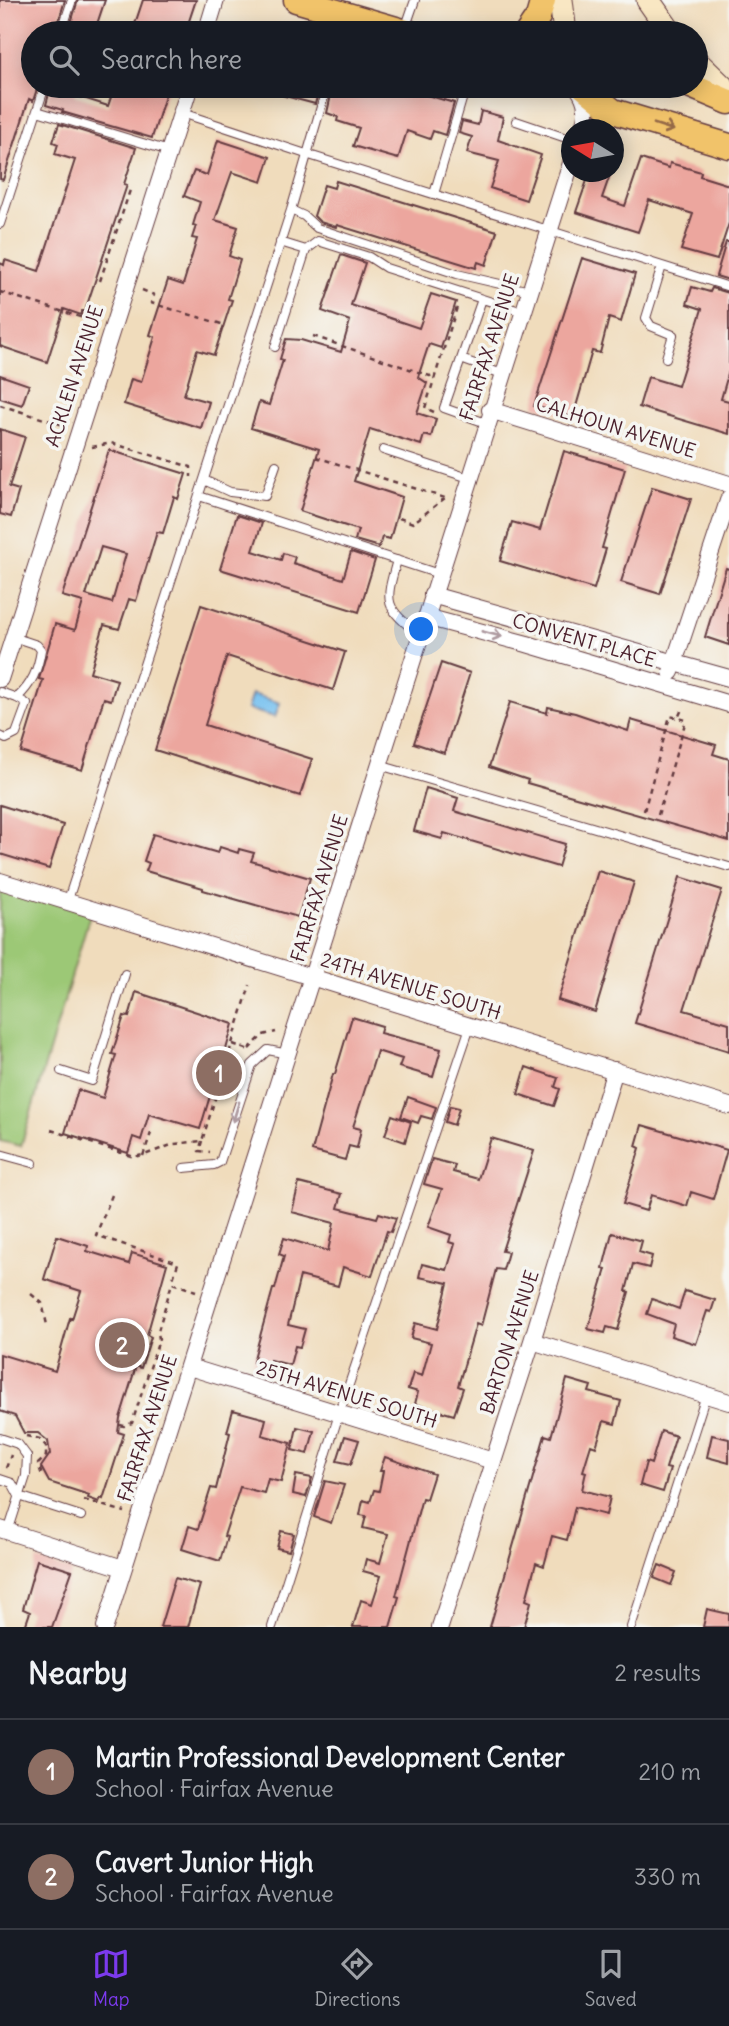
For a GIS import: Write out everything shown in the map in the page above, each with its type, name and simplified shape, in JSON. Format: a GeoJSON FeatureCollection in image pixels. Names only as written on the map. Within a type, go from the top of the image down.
{"type":"FeatureCollection","features":[{"type":"Feature","properties":{"kind":"main road"},"geometry":{"type":"LineString","coordinates":[[296,0],[351,21]]}},
{"type":"Feature","properties":{"kind":"main road"},"geometry":{"type":"LineString","coordinates":[[535,21],[543,0]]}},
{"type":"Feature","properties":{"kind":"main road"},"geometry":{"type":"LineString","coordinates":[[561,0],[564,21]]}},
{"type":"Feature","properties":{"kind":"main road"},"geometry":{"type":"LineString","coordinates":[[648,0],[663,21]]}},
{"type":"Feature","properties":{"kind":"main road"},"geometry":{"type":"LineString","coordinates":[[708,73],[729,93]]}},
{"type":"Feature","properties":{"kind":"main road"},"geometry":{"type":"LineString","coordinates":[[708,93],[729,102]]}},
{"type":"Feature","properties":{"kind":"main road"},"geometry":{"type":"LineString","coordinates":[[597,98],[613,111],[729,146]]}},
{"type":"Feature","properties":{"kind":"street"},"geometry":{"type":"LineString","coordinates":[[210,21],[216,0]]}},
{"type":"Feature","properties":{"kind":"street","name":"ACKLEN AVENUE"},"geometry":{"type":"LineString","coordinates":[[0,679],[186,98]]}},
{"type":"Feature","properties":{"kind":"street"},"geometry":{"type":"LineString","coordinates":[[585,98],[585,119]]}},
{"type":"Feature","properties":{"kind":"street","name":"FAIRFAX AVENUE"},"geometry":{"type":"LineString","coordinates":[[105,1627],[565,182]]}},
{"type":"Feature","properties":{"kind":"street","name":"CALHOUN AVENUE"},"geometry":{"type":"LineString","coordinates":[[488,417],[729,484]]}},
{"type":"Feature","properties":{"kind":"street"},"geometry":{"type":"LineString","coordinates":[[666,686],[729,498]]}},
{"type":"Feature","properties":{"kind":"street","name":"CONVENT PLACE"},"geometry":{"type":"LineString","coordinates":[[432,596],[673,664],[729,676]]}},
{"type":"Feature","properties":{"kind":"street","name":"CONVENT PLACE"},"geometry":{"type":"LineString","coordinates":[[426,617],[729,704]]}},
{"type":"Feature","properties":{"kind":"street","name":"24TH AVENUE SOUTH"},"geometry":{"type":"LineString","coordinates":[[0,881],[729,1106]]}},
{"type":"Feature","properties":{"kind":"street","name":"BARTON AVENUE"},"geometry":{"type":"LineString","coordinates":[[440,1627],[615,1070]]}},
{"type":"Feature","properties":{"kind":"street"},"geometry":{"type":"LineString","coordinates":[[532,1341],[729,1402]]}},
{"type":"Feature","properties":{"kind":"street","name":"25TH AVENUE SOUTH"},"geometry":{"type":"LineString","coordinates":[[189,1367],[493,1461]]}},
{"type":"Feature","properties":{"kind":"street"},"geometry":{"type":"LineString","coordinates":[[4,1531],[123,1569]]}},
{"type":"Feature","properties":{"kind":"lane"},"geometry":{"type":"LineString","coordinates":[[65,21],[72,0]]}},
{"type":"Feature","properties":{"kind":"lane"},"geometry":{"type":"LineString","coordinates":[[410,21],[415,0]]}},
{"type":"Feature","properties":{"kind":"lane"},"geometry":{"type":"LineString","coordinates":[[0,224],[2,208],[41,98]]}},
{"type":"Feature","properties":{"kind":"lane"},"geometry":{"type":"LineString","coordinates":[[67,903],[291,210],[323,98]]}},
{"type":"Feature","properties":{"kind":"lane"},"geometry":{"type":"LineString","coordinates":[[434,194],[462,98]]}},
{"type":"Feature","properties":{"kind":"lane"},"geometry":{"type":"LineString","coordinates":[[37,111],[169,151]]}},
{"type":"Feature","properties":{"kind":"lane"},"geometry":{"type":"LineString","coordinates":[[181,113],[729,286]]}},
{"type":"Feature","properties":{"kind":"lane"},"geometry":{"type":"LineString","coordinates":[[516,121],[561,136]]}},
{"type":"Feature","properties":{"kind":"lane"},"geometry":{"type":"LineString","coordinates":[[291,210],[304,216],[317,228],[457,274],[530,291]]}},
{"type":"Feature","properties":{"kind":"lane"},"geometry":{"type":"LineString","coordinates":[[275,347],[306,250],[318,241],[369,257],[386,268],[523,312]]}},
{"type":"Feature","properties":{"kind":"lane"},"geometry":{"type":"LineString","coordinates":[[280,242],[306,250]]}},
{"type":"Feature","properties":{"kind":"lane"},"geometry":{"type":"LineString","coordinates":[[662,266],[646,318],[651,326],[673,335],[666,358]]}},
{"type":"Feature","properties":{"kind":"lane"},"geometry":{"type":"LineString","coordinates":[[482,299],[444,408],[488,417]]}},
{"type":"Feature","properties":{"kind":"lane"},"geometry":{"type":"LineString","coordinates":[[461,359],[502,374]]}},
{"type":"Feature","properties":{"kind":"lane"},"geometry":{"type":"LineString","coordinates":[[383,450],[469,478]]}},
{"type":"Feature","properties":{"kind":"lane"},"geometry":{"type":"LineString","coordinates":[[204,480],[230,492],[265,496],[276,465]]}},
{"type":"Feature","properties":{"kind":"lane"},"geometry":{"type":"LineString","coordinates":[[199,496],[439,574]]}},
{"type":"Feature","properties":{"kind":"lane"},"geometry":{"type":"LineString","coordinates":[[397,559],[387,595],[390,605],[401,621],[420,635]]}},
{"type":"Feature","properties":{"kind":"lane"},"geometry":{"type":"LineString","coordinates":[[13,637],[37,645],[41,650],[39,665],[30,686],[17,698]]}},
{"type":"Feature","properties":{"kind":"lane"},"geometry":{"type":"LineString","coordinates":[[0,692],[27,704],[16,734],[6,739],[0,736]]}},
{"type":"Feature","properties":{"kind":"lane"},"geometry":{"type":"LineString","coordinates":[[379,765],[729,867]]}},
{"type":"Feature","properties":{"kind":"lane"},"geometry":{"type":"LineString","coordinates":[[61,1071],[92,1080],[125,974]]}},
{"type":"Feature","properties":{"kind":"lane"},"geometry":{"type":"LineString","coordinates":[[272,1627],[340,1414],[470,1027]]}},
{"type":"Feature","properties":{"kind":"lane"},"geometry":{"type":"LineString","coordinates":[[184,1168],[214,1165],[220,1161],[252,1065],[268,1050],[288,1054]]}},
{"type":"Feature","properties":{"kind":"lane"},"geometry":{"type":"LineString","coordinates":[[0,1154],[33,1163]]}},
{"type":"Feature","properties":{"kind":"lane"},"geometry":{"type":"LineString","coordinates":[[631,1627],[706,1395]]}},
{"type":"Feature","properties":{"kind":"lane"},"geometry":{"type":"LineString","coordinates":[[0,1438],[18,1444],[27,1455],[26,1476],[4,1531]]}},
{"type":"Feature","properties":{"kind":"lane"},"geometry":{"type":"LineString","coordinates":[[0,1479],[12,1483],[19,1496],[81,1516]]}},
{"type":"Feature","properties":{"kind":"path"},"geometry":{"type":"LineString","coordinates":[[100,281],[131,187]]}},
{"type":"Feature","properties":{"kind":"path"},"geometry":{"type":"LineString","coordinates":[[116,234],[124,237]]}},
{"type":"Feature","properties":{"kind":"path"},"geometry":{"type":"LineString","coordinates":[[139,289],[154,295],[151,303],[225,326]]}},
{"type":"Feature","properties":{"kind":"path"},"geometry":{"type":"LineString","coordinates":[[0,292],[83,318],[88,310],[99,313]]}},
{"type":"Feature","properties":{"kind":"path"},"geometry":{"type":"LineString","coordinates":[[313,336],[430,376],[437,372]]}},
{"type":"Feature","properties":{"kind":"path"},"geometry":{"type":"LineString","coordinates":[[0,405],[63,425]]}},
{"type":"Feature","properties":{"kind":"path"},"geometry":{"type":"LineString","coordinates":[[88,447],[111,443],[191,467],[191,480]]}},
{"type":"Feature","properties":{"kind":"path"},"geometry":{"type":"LineString","coordinates":[[316,457],[445,498],[413,523],[399,518]]}},
{"type":"Feature","properties":{"kind":"path"},"geometry":{"type":"LineString","coordinates":[[678,718],[682,709]]}},
{"type":"Feature","properties":{"kind":"path"},"geometry":{"type":"LineString","coordinates":[[644,811],[670,716],[687,720],[658,815]]}},
{"type":"Feature","properties":{"kind":"path"},"geometry":{"type":"LineString","coordinates":[[51,1130],[128,1155],[143,1156],[174,1144],[202,1141],[250,985]]}},
{"type":"Feature","properties":{"kind":"path"},"geometry":{"type":"LineString","coordinates":[[233,1044],[249,1050]]}},
{"type":"Feature","properties":{"kind":"path"},"geometry":{"type":"LineString","coordinates":[[225,1072],[237,1076]]}},
{"type":"Feature","properties":{"kind":"path"},"geometry":{"type":"LineString","coordinates":[[143,1156],[151,1133]]}},
{"type":"Feature","properties":{"kind":"path"},"geometry":{"type":"LineString","coordinates":[[112,1195],[96,1235],[178,1262],[158,1331],[159,1340],[132,1423],[120,1425]]}},
{"type":"Feature","properties":{"kind":"path"},"geometry":{"type":"LineString","coordinates":[[172,1283],[195,1291]]}},
{"type":"Feature","properties":{"kind":"path"},"geometry":{"type":"LineString","coordinates":[[31,1294],[41,1303],[47,1325]]}},
{"type":"Feature","properties":{"kind":"path"},"geometry":{"type":"LineString","coordinates":[[31,1437],[40,1439],[46,1446],[46,1456],[38,1464],[43,1478]]}},
{"type":"Feature","properties":{"kind":"path"},"geometry":{"type":"LineString","coordinates":[[9,1460],[11,1455]]}},
{"type":"Feature","properties":{"kind":"path"},"geometry":{"type":"LineString","coordinates":[[84,1500],[126,1512]]}},
{"type":"Feature","properties":{"kind":"green space"},"geometry":{"type":"Polygon","coordinates":[[[0,881],[91,911],[21,1146],[0,1141],[0,881]]]}},
{"type":"Feature","properties":{"kind":"water"},"geometry":{"type":"Polygon","coordinates":[[[252,694],[280,703],[275,717],[247,709],[252,694]]]}},
{"type":"Feature","properties":{"kind":"building"},"geometry":{"type":"Polygon","coordinates":[[[0,0],[65,0],[59,21],[21,21],[21,98],[34,98],[33,101],[29,99],[3,180],[0,179],[0,0]]]}},
{"type":"Feature","properties":{"kind":"building"},"geometry":{"type":"Polygon","coordinates":[[[78,0],[105,0],[98,21],[72,21],[78,0]]]}},
{"type":"Feature","properties":{"kind":"building"},"geometry":{"type":"Polygon","coordinates":[[[143,0],[196,0],[189,21],[136,21],[143,0]]]}},
{"type":"Feature","properties":{"kind":"building"},"geometry":{"type":"Polygon","coordinates":[[[48,98],[83,98],[108,106],[111,98],[164,98],[152,138],[46,105],[48,98]]]}},
{"type":"Feature","properties":{"kind":"building"},"geometry":{"type":"Polygon","coordinates":[[[292,98],[317,98],[315,104],[292,98]]]}},
{"type":"Feature","properties":{"kind":"building"},"geometry":{"type":"Polygon","coordinates":[[[330,98],[437,98],[454,103],[445,135],[433,131],[430,139],[407,131],[398,159],[353,146],[359,128],[337,121],[338,117],[327,113],[330,98]]]}},
{"type":"Feature","properties":{"kind":"building"},"geometry":{"type":"Polygon","coordinates":[[[481,111],[503,117],[498,140],[541,155],[526,200],[490,188],[499,161],[467,153],[472,137],[459,133],[462,121],[478,125],[481,111]]]}},
{"type":"Feature","properties":{"kind":"building"},"geometry":{"type":"Polygon","coordinates":[[[59,124],[136,148],[124,184],[127,185],[85,311],[82,311],[81,315],[64,309],[47,362],[0,346],[0,263],[4,265],[5,260],[39,271],[75,160],[55,154],[58,144],[53,142],[59,124]]]}},
{"type":"Feature","properties":{"kind":"building"},"geometry":{"type":"Polygon","coordinates":[[[218,140],[270,157],[262,182],[232,172],[215,220],[238,227],[229,256],[240,260],[228,299],[232,300],[214,355],[197,350],[184,395],[209,402],[201,428],[124,404],[131,379],[141,382],[155,337],[150,335],[168,280],[183,285],[197,239],[192,238],[196,226],[193,225],[200,202],[184,196],[194,171],[207,175],[218,140]]]}},
{"type":"Feature","properties":{"kind":"building"},"geometry":{"type":"Polygon","coordinates":[[[641,159],[669,168],[670,163],[701,172],[700,176],[729,185],[729,223],[717,260],[681,250],[693,214],[649,200],[638,232],[576,212],[586,182],[608,182],[602,198],[625,206],[641,159]]]}},
{"type":"Feature","properties":{"kind":"building"},"geometry":{"type":"Polygon","coordinates":[[[336,181],[497,231],[486,265],[478,262],[476,268],[320,222],[314,216],[324,185],[334,188],[336,181]]]}},
{"type":"Feature","properties":{"kind":"building"},"geometry":{"type":"Polygon","coordinates":[[[726,242],[729,242],[729,280],[716,276],[726,242]]]}},
{"type":"Feature","properties":{"kind":"building"},"geometry":{"type":"Polygon","coordinates":[[[341,255],[365,263],[351,305],[419,328],[431,294],[456,302],[441,348],[429,344],[418,377],[427,383],[417,413],[436,419],[431,437],[424,435],[421,445],[370,429],[354,481],[402,497],[390,539],[382,537],[379,547],[355,540],[358,530],[300,511],[319,449],[251,428],[259,402],[269,405],[283,360],[280,359],[286,339],[301,340],[341,352],[350,321],[322,311],[341,255]]]}},
{"type":"Feature","properties":{"kind":"building"},"geometry":{"type":"Polygon","coordinates":[[[582,258],[635,274],[621,322],[609,318],[600,353],[592,351],[573,417],[534,406],[582,258]]]}},
{"type":"Feature","properties":{"kind":"building"},"geometry":{"type":"Polygon","coordinates":[[[692,287],[710,292],[712,288],[729,293],[729,371],[721,399],[729,401],[729,434],[639,407],[648,377],[678,386],[702,309],[687,304],[692,287]]]}},
{"type":"Feature","properties":{"kind":"building"},"geometry":{"type":"Polygon","coordinates":[[[0,375],[29,385],[22,405],[0,398],[0,375]]]}},
{"type":"Feature","properties":{"kind":"building"},"geometry":{"type":"Polygon","coordinates":[[[0,429],[25,437],[9,487],[19,490],[11,517],[0,514],[0,429]]]}},
{"type":"Feature","properties":{"kind":"building"},"geometry":{"type":"Polygon","coordinates":[[[109,450],[186,474],[178,499],[174,497],[163,533],[157,532],[136,601],[129,599],[119,629],[104,625],[90,672],[117,680],[111,700],[104,698],[82,770],[21,752],[43,680],[39,679],[55,624],[75,630],[83,602],[62,596],[109,450]],[[101,547],[86,595],[112,603],[126,554],[101,547]]]}},
{"type":"Feature","properties":{"kind":"building"},"geometry":{"type":"Polygon","coordinates":[[[564,451],[625,469],[602,548],[606,549],[594,589],[500,561],[512,522],[540,530],[564,451]]]}},
{"type":"Feature","properties":{"kind":"building"},"geometry":{"type":"Polygon","coordinates":[[[652,487],[691,499],[660,594],[621,582],[652,487]]]}},
{"type":"Feature","properties":{"kind":"building"},"geometry":{"type":"Polygon","coordinates":[[[237,515],[262,523],[253,551],[281,560],[283,553],[295,557],[293,563],[343,579],[351,552],[375,560],[359,612],[220,569],[237,515]]]}},
{"type":"Feature","properties":{"kind":"building"},"geometry":{"type":"Polygon","coordinates":[[[726,568],[729,569],[729,645],[705,637],[726,568]]]}},
{"type":"Feature","properties":{"kind":"building"},"geometry":{"type":"Polygon","coordinates":[[[201,605],[345,652],[333,690],[227,656],[205,725],[312,759],[300,796],[155,750],[201,605]]]}},
{"type":"Feature","properties":{"kind":"building"},"geometry":{"type":"Polygon","coordinates":[[[441,663],[470,673],[444,753],[414,743],[441,663]]]}},
{"type":"Feature","properties":{"kind":"building"},"geometry":{"type":"Polygon","coordinates":[[[510,702],[547,713],[548,707],[575,713],[628,731],[631,720],[716,745],[713,754],[729,759],[729,841],[527,783],[528,780],[489,767],[510,702]]]}},
{"type":"Feature","properties":{"kind":"building"},"geometry":{"type":"Polygon","coordinates":[[[426,788],[458,798],[454,811],[565,844],[558,867],[444,833],[442,839],[414,831],[426,788]]]}},
{"type":"Feature","properties":{"kind":"building"},"geometry":{"type":"Polygon","coordinates":[[[0,805],[63,825],[49,869],[0,854],[0,805]]]}},
{"type":"Feature","properties":{"kind":"building"},"geometry":{"type":"Polygon","coordinates":[[[153,834],[218,853],[220,847],[238,853],[239,849],[254,853],[251,861],[310,878],[298,917],[146,871],[149,863],[144,861],[153,834]]]}},
{"type":"Feature","properties":{"kind":"building"},"geometry":{"type":"Polygon","coordinates":[[[598,871],[634,882],[595,1012],[558,1000],[598,871]]]}},
{"type":"Feature","properties":{"kind":"building"},"geometry":{"type":"Polygon","coordinates":[[[680,877],[722,890],[684,1010],[729,1023],[729,1051],[635,1023],[680,877]]]}},
{"type":"Feature","properties":{"kind":"building"},"geometry":{"type":"Polygon","coordinates":[[[136,992],[233,1024],[213,1097],[210,1096],[200,1129],[149,1114],[141,1140],[133,1137],[128,1153],[65,1133],[78,1090],[103,1098],[116,1055],[112,1054],[124,1016],[129,1017],[136,992]]]}},
{"type":"Feature","properties":{"kind":"building"},"geometry":{"type":"Polygon","coordinates":[[[352,1017],[382,1026],[380,1033],[441,1049],[433,1077],[399,1067],[402,1059],[377,1051],[353,1127],[361,1129],[357,1148],[349,1146],[345,1160],[312,1151],[352,1017]]]}},
{"type":"Feature","properties":{"kind":"building"},"geometry":{"type":"Polygon","coordinates":[[[526,1067],[558,1078],[555,1087],[560,1089],[554,1106],[518,1094],[526,1067]]]}},
{"type":"Feature","properties":{"kind":"building"},"geometry":{"type":"Polygon","coordinates":[[[408,1097],[436,1107],[432,1119],[421,1116],[418,1123],[401,1117],[408,1097]]]}},
{"type":"Feature","properties":{"kind":"building"},"geometry":{"type":"Polygon","coordinates":[[[450,1106],[459,1108],[454,1125],[445,1122],[450,1106]]]}},
{"type":"Feature","properties":{"kind":"building"},"geometry":{"type":"Polygon","coordinates":[[[392,1115],[411,1122],[405,1142],[385,1135],[392,1115]]]}},
{"type":"Feature","properties":{"kind":"building"},"geometry":{"type":"Polygon","coordinates":[[[642,1125],[727,1150],[713,1199],[691,1192],[687,1206],[651,1195],[646,1211],[623,1204],[640,1148],[636,1146],[642,1125]]]}},
{"type":"Feature","properties":{"kind":"building"},"geometry":{"type":"Polygon","coordinates":[[[491,1138],[534,1151],[502,1251],[508,1252],[503,1270],[496,1269],[481,1326],[476,1324],[458,1386],[463,1388],[454,1415],[415,1404],[418,1392],[408,1389],[413,1373],[422,1376],[431,1343],[411,1338],[415,1323],[437,1329],[448,1283],[419,1277],[422,1264],[447,1270],[455,1244],[449,1242],[451,1235],[428,1227],[442,1189],[424,1184],[432,1159],[455,1165],[453,1172],[478,1179],[491,1138]]]}},
{"type":"Feature","properties":{"kind":"building"},"geometry":{"type":"Polygon","coordinates":[[[299,1183],[342,1194],[338,1208],[377,1218],[379,1213],[396,1218],[391,1232],[387,1231],[372,1276],[343,1267],[338,1286],[300,1276],[288,1325],[305,1329],[300,1347],[295,1346],[290,1365],[270,1360],[268,1366],[253,1362],[284,1256],[279,1254],[284,1238],[328,1251],[334,1223],[292,1212],[299,1183]]]}},
{"type":"Feature","properties":{"kind":"building"},"geometry":{"type":"Polygon","coordinates":[[[612,1233],[642,1241],[639,1252],[652,1256],[649,1268],[633,1264],[626,1291],[629,1292],[618,1330],[607,1327],[605,1333],[588,1329],[606,1269],[603,1268],[612,1233]]]}},
{"type":"Feature","properties":{"kind":"building"},"geometry":{"type":"Polygon","coordinates":[[[57,1236],[88,1246],[87,1251],[129,1264],[132,1253],[167,1264],[147,1335],[151,1337],[141,1368],[136,1366],[120,1418],[118,1432],[124,1434],[103,1499],[99,1502],[88,1498],[89,1495],[49,1482],[41,1467],[50,1454],[48,1441],[38,1433],[24,1433],[15,1416],[0,1411],[0,1354],[55,1371],[70,1318],[72,1319],[81,1291],[44,1279],[57,1236]]]}},
{"type":"Feature","properties":{"kind":"building"},"geometry":{"type":"Polygon","coordinates":[[[685,1291],[715,1300],[711,1312],[707,1311],[696,1344],[671,1336],[674,1324],[647,1314],[652,1299],[679,1309],[685,1291]]]}},
{"type":"Feature","properties":{"kind":"building"},"geometry":{"type":"Polygon","coordinates":[[[567,1379],[591,1386],[589,1392],[621,1401],[615,1424],[604,1421],[596,1447],[591,1445],[583,1471],[586,1472],[582,1490],[610,1497],[606,1515],[575,1507],[567,1540],[552,1536],[544,1566],[536,1563],[526,1600],[531,1602],[524,1627],[490,1627],[545,1435],[551,1437],[567,1379]]]}},
{"type":"Feature","properties":{"kind":"building"},"geometry":{"type":"Polygon","coordinates":[[[233,1410],[266,1419],[262,1435],[291,1443],[281,1482],[268,1479],[264,1493],[240,1487],[224,1536],[227,1537],[220,1561],[182,1549],[189,1526],[198,1529],[211,1488],[216,1489],[233,1410]]]}},
{"type":"Feature","properties":{"kind":"building"},"geometry":{"type":"Polygon","coordinates":[[[297,1427],[314,1431],[308,1454],[292,1450],[297,1427]]]}},
{"type":"Feature","properties":{"kind":"building"},"geometry":{"type":"Polygon","coordinates":[[[661,1431],[676,1436],[666,1468],[670,1469],[663,1492],[640,1485],[646,1462],[651,1464],[661,1431]]]}},
{"type":"Feature","properties":{"kind":"building"},"geometry":{"type":"Polygon","coordinates":[[[712,1435],[729,1439],[729,1463],[707,1457],[712,1435]]]}},
{"type":"Feature","properties":{"kind":"building"},"geometry":{"type":"Polygon","coordinates":[[[345,1436],[359,1440],[351,1464],[337,1461],[345,1436]]]}},
{"type":"Feature","properties":{"kind":"building"},"geometry":{"type":"Polygon","coordinates":[[[385,1457],[434,1474],[426,1499],[422,1498],[390,1627],[353,1627],[361,1600],[372,1604],[381,1576],[363,1571],[366,1559],[380,1563],[388,1534],[363,1528],[366,1516],[360,1515],[363,1500],[370,1502],[374,1490],[379,1491],[383,1471],[380,1471],[385,1457]]]}},
{"type":"Feature","properties":{"kind":"building"},"geometry":{"type":"Polygon","coordinates":[[[296,1475],[312,1478],[306,1497],[293,1494],[296,1475]]]}},
{"type":"Feature","properties":{"kind":"building"},"geometry":{"type":"Polygon","coordinates":[[[325,1481],[344,1485],[331,1523],[314,1517],[325,1481]]]}},
{"type":"Feature","properties":{"kind":"building"},"geometry":{"type":"Polygon","coordinates":[[[281,1531],[294,1534],[289,1551],[277,1548],[281,1531]]]}},
{"type":"Feature","properties":{"kind":"building"},"geometry":{"type":"Polygon","coordinates":[[[37,1560],[72,1571],[52,1627],[25,1627],[30,1612],[23,1609],[37,1560]]]}},
{"type":"Feature","properties":{"kind":"building"},"geometry":{"type":"Polygon","coordinates":[[[659,1565],[676,1572],[671,1585],[654,1578],[659,1565]]]}},
{"type":"Feature","properties":{"kind":"building"},"geometry":{"type":"Polygon","coordinates":[[[175,1578],[200,1585],[188,1627],[160,1627],[175,1578]]]}},
{"type":"Feature","properties":{"kind":"building"},"geometry":{"type":"Polygon","coordinates":[[[707,1609],[729,1614],[729,1627],[703,1627],[707,1609]]]}},
{"type":"Feature","properties":{"kind":"place","name":"Martin Professional Development Center"},"geometry":{"type":"Point","coordinates":[219,1073]}},
{"type":"Feature","properties":{"kind":"place","name":"Cavert Junior High"},"geometry":{"type":"Point","coordinates":[122,1345]}}]}
